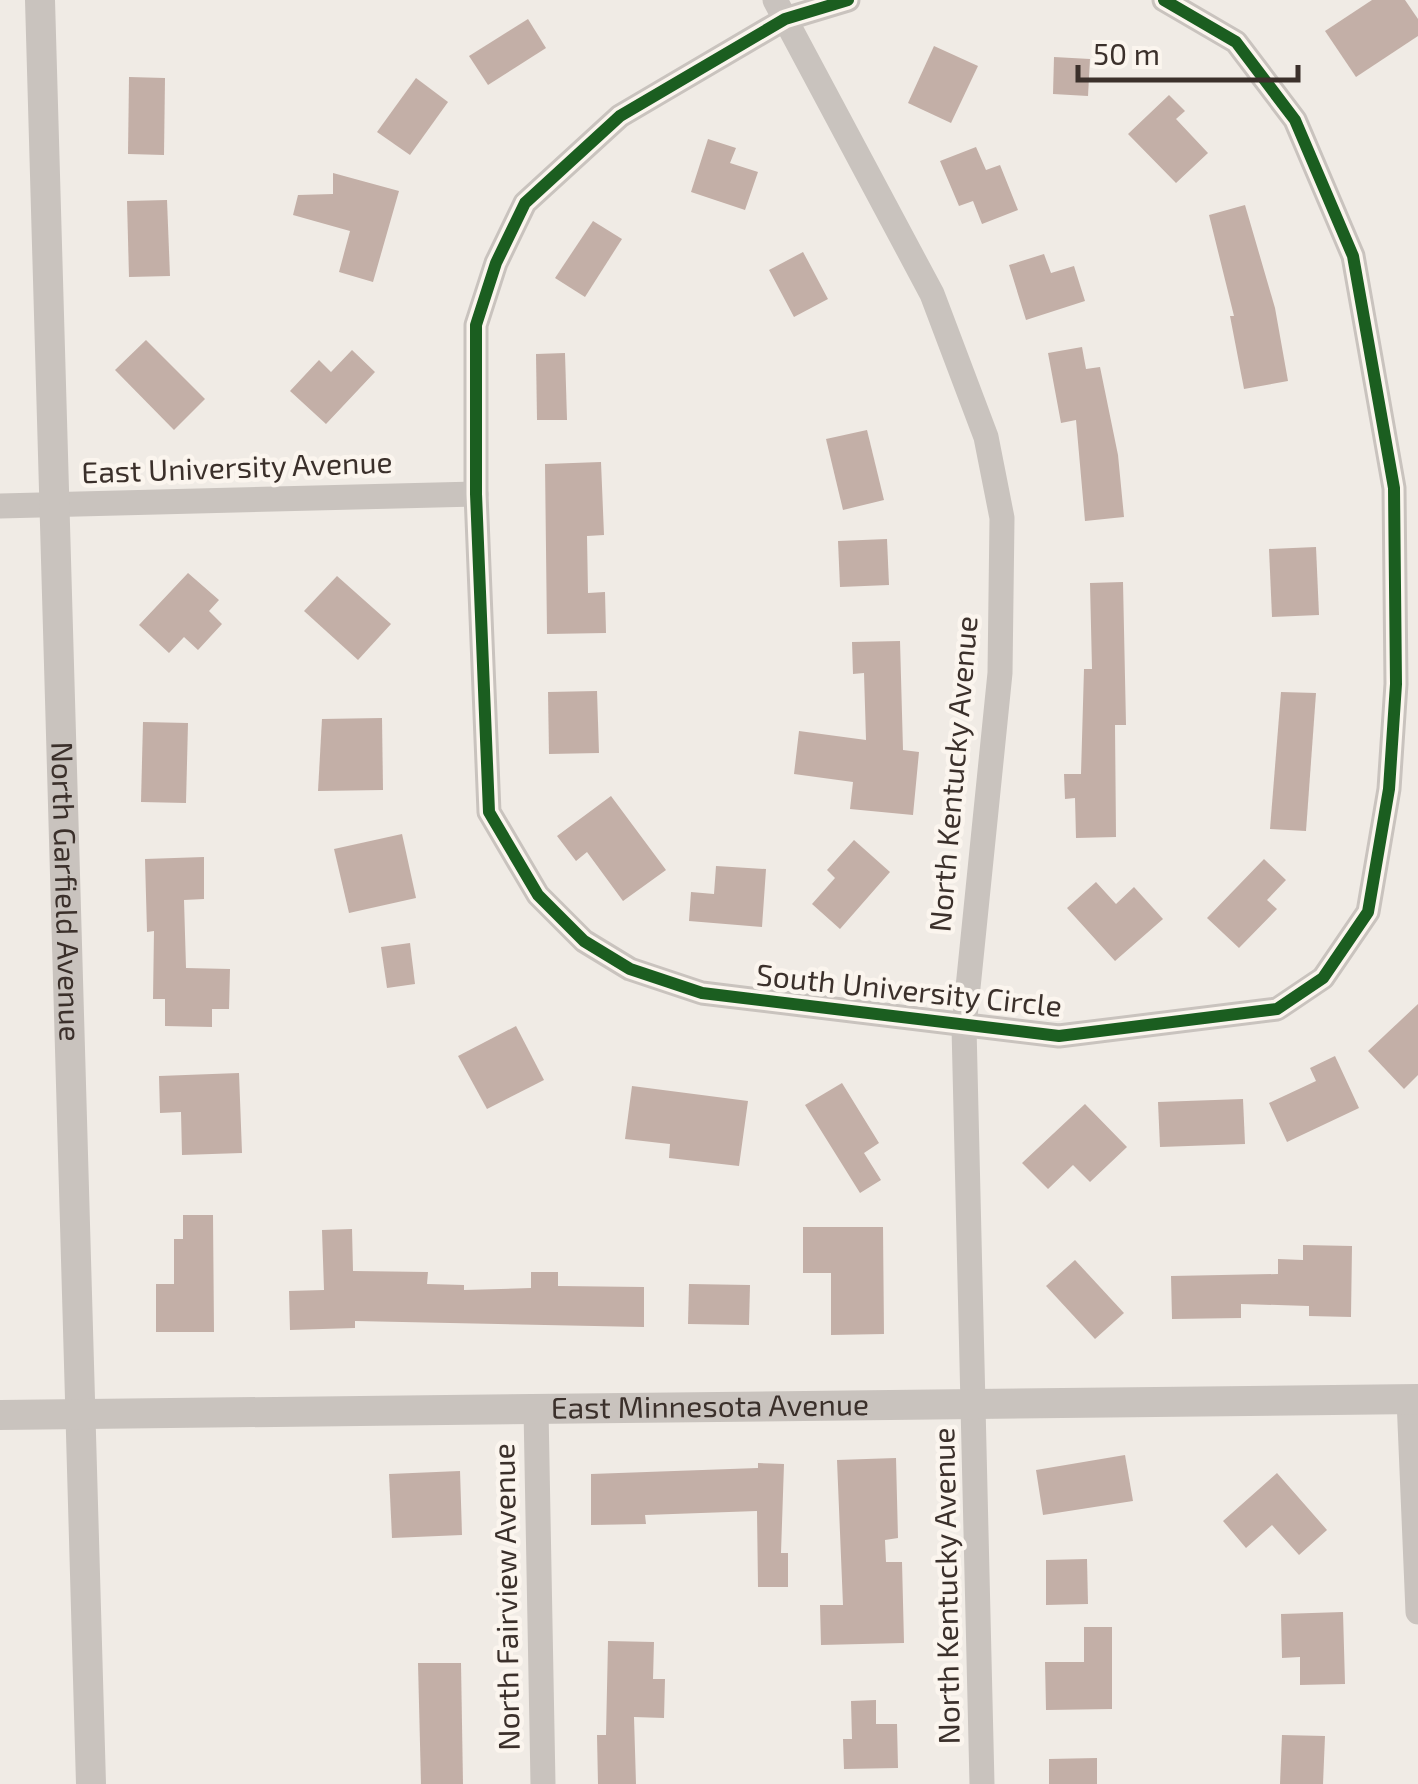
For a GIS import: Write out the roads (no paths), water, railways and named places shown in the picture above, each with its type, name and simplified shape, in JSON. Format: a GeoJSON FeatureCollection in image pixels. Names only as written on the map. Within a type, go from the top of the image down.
{"type":"FeatureCollection","features":[{"type":"Feature","properties":{"kind":"street","name":"North Garfield Avenue"},"geometry":{"type":"LineString","coordinates":[[40,0],[91,1784]]}},
{"type":"Feature","properties":{"kind":"street","name":"South University Circle"},"geometry":{"type":"LineString","coordinates":[[848,0],[780,10],[620,116],[526,204],[496,263],[476,324],[476,494],[489,812],[538,895],[584,941],[630,969],[702,993],[1059,1036],[1277,1009],[1323,978],[1368,912],[1389,790],[1406,488],[1353,256],[1295,120],[1236,42],[1164,0]]}},
{"type":"Feature","properties":{"kind":"street","name":"North Kentucky Avenue"},"geometry":{"type":"LineString","coordinates":[[780,10],[932,294],[986,437],[1002,518],[1000,673],[964,1027],[976,1405],[982,1784]]}},
{"type":"Feature","properties":{"kind":"street","name":"East University Avenue"},"geometry":{"type":"LineString","coordinates":[[0,506],[476,494]]}},
{"type":"Feature","properties":{"kind":"street","name":"East Minnesota Avenue"},"geometry":{"type":"LineString","coordinates":[[0,1415],[1414,1399]]}},
{"type":"Feature","properties":{"kind":"street"},"geometry":{"type":"LineString","coordinates":[[1414,1399],[1418,1612]]}},
{"type":"Feature","properties":{"kind":"street","name":"North Fairview Avenue"},"geometry":{"type":"LineString","coordinates":[[536,1409],[543,1784]]}}]}
